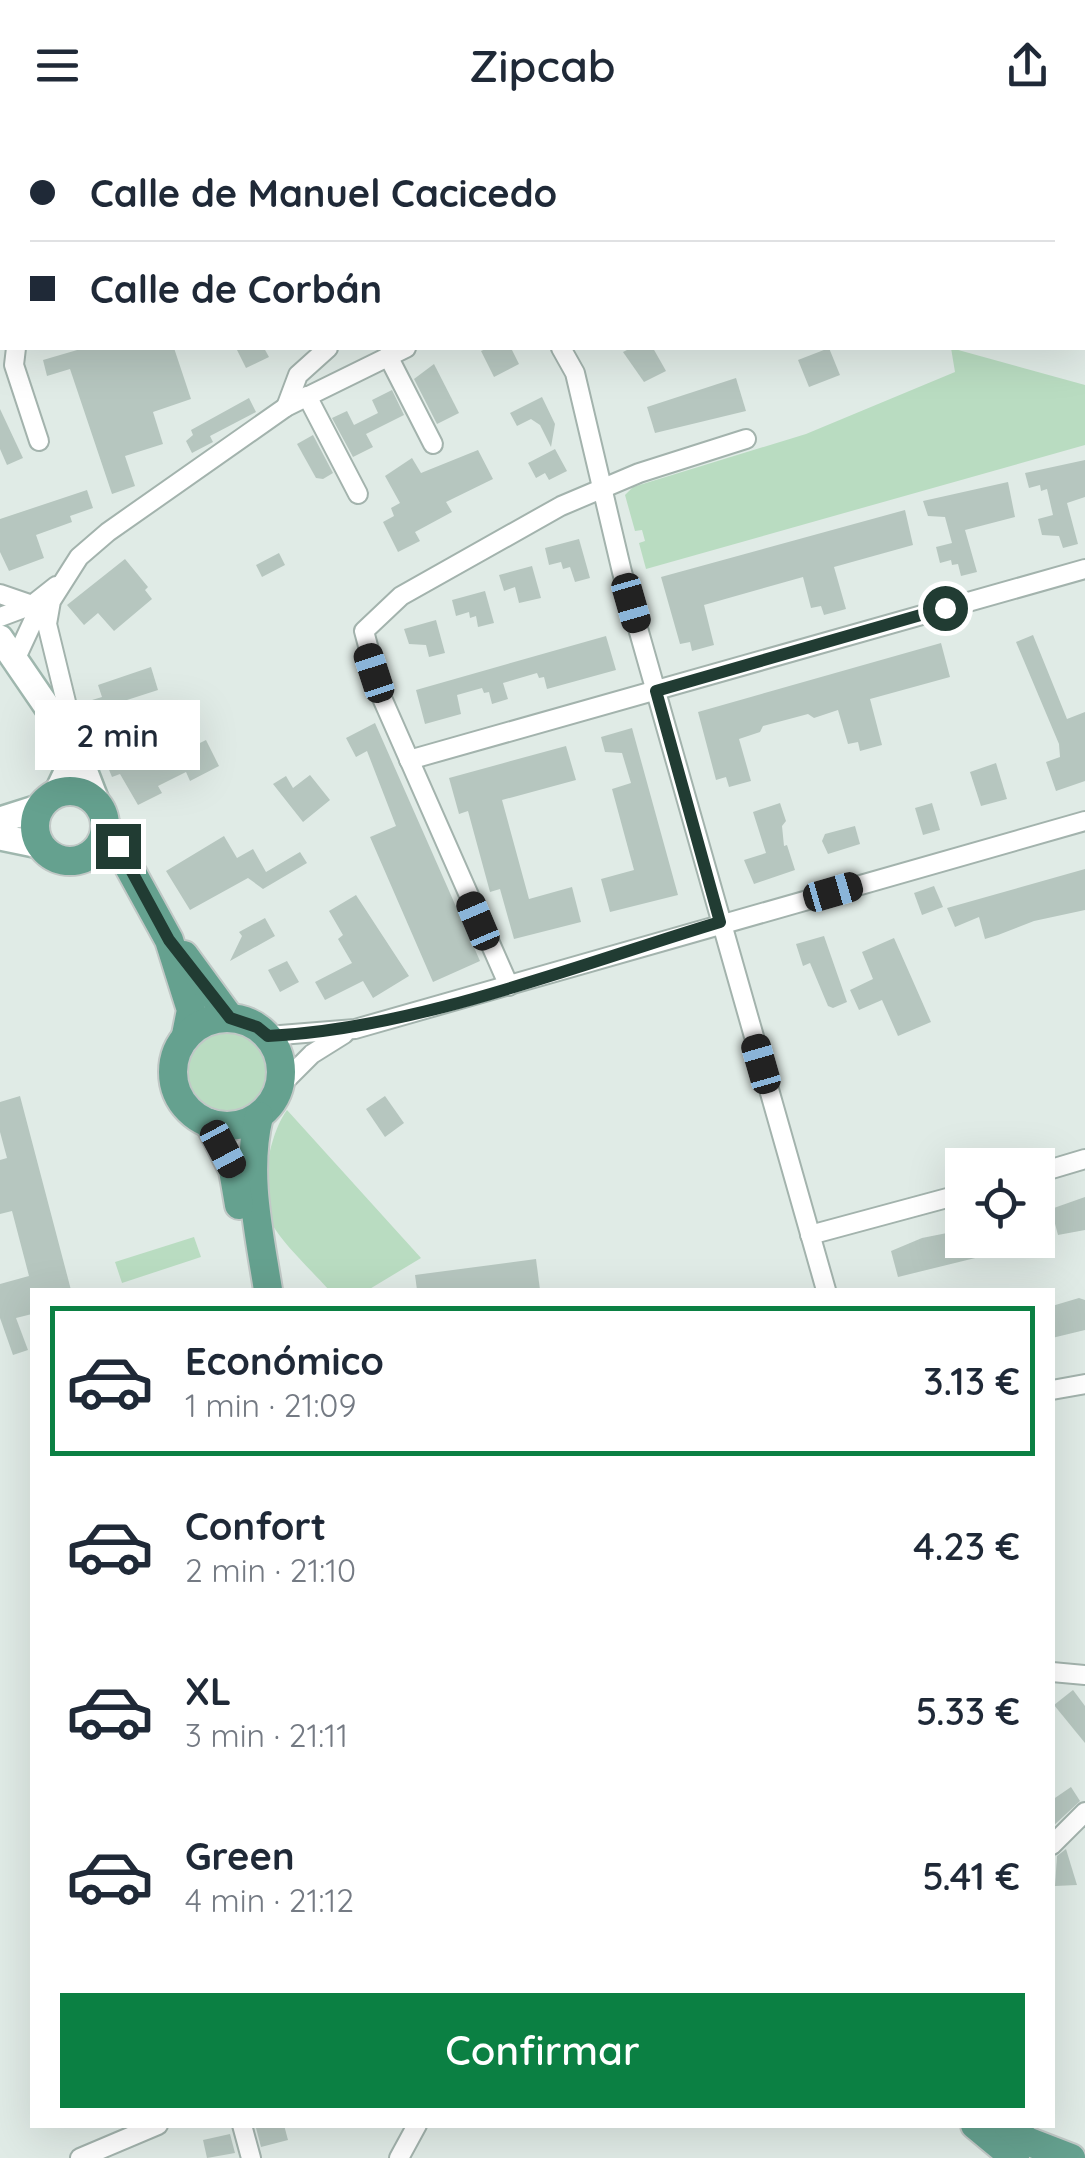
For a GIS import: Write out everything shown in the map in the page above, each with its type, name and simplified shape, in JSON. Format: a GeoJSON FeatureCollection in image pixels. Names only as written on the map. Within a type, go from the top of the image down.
{"type":"FeatureCollection","features":[{"type":"Feature","properties":{"kind":"main road"},"geometry":{"type":"LineString","coordinates":[[8,648],[76,748],[101,814],[169,940],[230,1018]]}},
{"type":"Feature","properties":{"kind":"main road"},"geometry":{"type":"LineString","coordinates":[[40,844],[34,826],[68,770],[66,735]]}},
{"type":"Feature","properties":{"kind":"main road"},"geometry":{"type":"LineString","coordinates":[[0,820],[71,791],[101,814]]}},
{"type":"Feature","properties":{"kind":"main road"},"geometry":{"type":"LineString","coordinates":[[84,858],[96,849],[101,814]]}},
{"type":"Feature","properties":{"kind":"main road"},"geometry":{"type":"LineString","coordinates":[[0,836],[40,844],[60,860],[84,858],[134,880]]}},
{"type":"Feature","properties":{"kind":"main road"},"geometry":{"type":"LineString","coordinates":[[169,940],[192,1010],[174,1062],[174,1085],[186,1108],[209,1123],[234,1170],[252,1288]]}},
{"type":"Feature","properties":{"kind":"main road"},"geometry":{"type":"LineString","coordinates":[[186,1035],[212,1020],[230,1018],[257,1027],[277,1052],[279,1087],[259,1116],[252,1146],[252,1180],[268,1288]]}},
{"type":"Feature","properties":{"kind":"main road"},"geometry":{"type":"LineString","coordinates":[[209,1123],[244,1124],[259,1116]]}},
{"type":"Feature","properties":{"kind":"main road"},"geometry":{"type":"LineString","coordinates":[[979,2128],[1015,2158]]}},
{"type":"Feature","properties":{"kind":"main road"},"geometry":{"type":"LineString","coordinates":[[1012,2128],[1027,2141],[1071,2158]]}},
{"type":"Feature","properties":{"kind":"street"},"geometry":{"type":"LineString","coordinates":[[16,350],[14,365],[38,441]]}},
{"type":"Feature","properties":{"kind":"street"},"geometry":{"type":"LineString","coordinates":[[286,407],[298,376],[326,350]]}},
{"type":"Feature","properties":{"kind":"street"},"geometry":{"type":"LineString","coordinates":[[66,735],[66,702],[47,624],[60,584],[79,557],[108,532],[286,407],[402,350]]}},
{"type":"Feature","properties":{"kind":"street"},"geometry":{"type":"LineString","coordinates":[[562,350],[576,373],[656,691],[825,1288]]}},
{"type":"Feature","properties":{"kind":"street"},"geometry":{"type":"LineString","coordinates":[[388,356],[432,444]]}},
{"type":"Feature","properties":{"kind":"street"},"geometry":{"type":"LineString","coordinates":[[307,396],[358,494]]}},
{"type":"Feature","properties":{"kind":"street"},"geometry":{"type":"LineString","coordinates":[[509,986],[382,698],[364,632],[401,596],[602,486],[746,440]]}},
{"type":"Feature","properties":{"kind":"street"},"geometry":{"type":"LineString","coordinates":[[409,760],[1085,569]]}},
{"type":"Feature","properties":{"kind":"street"},"geometry":{"type":"LineString","coordinates":[[0,617],[32,605],[60,584]]}},
{"type":"Feature","properties":{"kind":"street"},"geometry":{"type":"LineString","coordinates":[[0,594],[32,605]]}},
{"type":"Feature","properties":{"kind":"street"},"geometry":{"type":"LineString","coordinates":[[8,648],[34,617],[32,605]]}},
{"type":"Feature","properties":{"kind":"street"},"geometry":{"type":"LineString","coordinates":[[268,1036],[355,1028],[1085,822]]}},
{"type":"Feature","properties":{"kind":"street"},"geometry":{"type":"LineString","coordinates":[[279,1087],[312,1054],[355,1028]]}},
{"type":"Feature","properties":{"kind":"street"},"geometry":{"type":"LineString","coordinates":[[1055,1168],[1085,1158]]}},
{"type":"Feature","properties":{"kind":"street"},"geometry":{"type":"LineString","coordinates":[[810,1235],[945,1199]]}},
{"type":"Feature","properties":{"kind":"street"},"geometry":{"type":"LineString","coordinates":[[1055,1389],[1085,1384]]}},
{"type":"Feature","properties":{"kind":"street"},"geometry":{"type":"LineString","coordinates":[[1055,1672],[1085,1675]]}},
{"type":"Feature","properties":{"kind":"street"},"geometry":{"type":"LineString","coordinates":[[1055,1842],[1085,1812]]}},
{"type":"Feature","properties":{"kind":"street"},"geometry":{"type":"LineString","coordinates":[[80,2158],[151,2128]]}},
{"type":"Feature","properties":{"kind":"street"},"geometry":{"type":"LineString","coordinates":[[243,2128],[250,2158]]}},
{"type":"Feature","properties":{"kind":"street"},"geometry":{"type":"LineString","coordinates":[[399,2158],[415,2128]]}},
{"type":"Feature","properties":{"kind":"green space"},"geometry":{"type":"Polygon","coordinates":[[[951,350],[1085,385],[1085,445],[646,569],[639,543],[645,541],[642,530],[635,531],[625,495],[633,487],[806,434],[955,372],[951,350]]]}},
{"type":"Feature","properties":{"kind":"green space"},"geometry":{"type":"Polygon","coordinates":[[[228,1029],[244,1032],[257,1041],[266,1054],[266,1086],[257,1099],[244,1108],[228,1111],[212,1108],[199,1099],[190,1086],[187,1070],[190,1054],[199,1041],[212,1032],[228,1029]]]}},
{"type":"Feature","properties":{"kind":"green space"},"geometry":{"type":"Polygon","coordinates":[[[287,1110],[421,1258],[371,1288],[327,1288],[283,1240],[268,1212],[267,1166],[287,1110]]]}},
{"type":"Feature","properties":{"kind":"green space"},"geometry":{"type":"Polygon","coordinates":[[[194,1237],[201,1257],[122,1283],[115,1262],[194,1237]]]}},
{"type":"Feature","properties":{"kind":"building"},"geometry":{"type":"Polygon","coordinates":[[[77,350],[175,350],[191,399],[153,412],[163,444],[125,456],[135,486],[112,494],[70,369],[47,376],[43,360],[77,350]]]}},
{"type":"Feature","properties":{"kind":"building"},"geometry":{"type":"Polygon","coordinates":[[[237,350],[265,350],[269,357],[246,368],[237,350]]]}},
{"type":"Feature","properties":{"kind":"building"},"geometry":{"type":"Polygon","coordinates":[[[512,350],[519,364],[494,377],[481,351],[512,350]]]}},
{"type":"Feature","properties":{"kind":"building"},"geometry":{"type":"Polygon","coordinates":[[[654,350],[666,371],[644,382],[623,352],[654,350]]]}},
{"type":"Feature","properties":{"kind":"building"},"geometry":{"type":"Polygon","coordinates":[[[830,350],[840,375],[809,387],[798,360],[830,350]]]}},
{"type":"Feature","properties":{"kind":"building"},"geometry":{"type":"Polygon","coordinates":[[[434,364],[459,413],[437,424],[414,379],[434,364]]]}},
{"type":"Feature","properties":{"kind":"building"},"geometry":{"type":"Polygon","coordinates":[[[736,378],[746,411],[655,433],[647,407],[736,378]]]}},
{"type":"Feature","properties":{"kind":"building"},"geometry":{"type":"Polygon","coordinates":[[[392,390],[404,415],[366,434],[373,447],[353,457],[332,418],[347,411],[354,425],[378,413],[372,400],[392,390]]]}},
{"type":"Feature","properties":{"kind":"building"},"geometry":{"type":"Polygon","coordinates":[[[542,397],[555,424],[551,447],[540,425],[531,419],[517,426],[510,413],[542,397]]]}},
{"type":"Feature","properties":{"kind":"building"},"geometry":{"type":"Polygon","coordinates":[[[249,398],[256,412],[210,436],[213,442],[192,453],[186,441],[193,435],[191,430],[249,398]]]}},
{"type":"Feature","properties":{"kind":"building"},"geometry":{"type":"Polygon","coordinates":[[[0,409],[23,458],[7,465],[0,449],[0,409]]]}},
{"type":"Feature","properties":{"kind":"building"},"geometry":{"type":"Polygon","coordinates":[[[313,435],[333,473],[323,479],[316,478],[297,444],[313,435]]]}},
{"type":"Feature","properties":{"kind":"building"},"geometry":{"type":"Polygon","coordinates":[[[555,449],[567,471],[549,480],[545,473],[536,478],[528,463],[555,449]]]}},
{"type":"Feature","properties":{"kind":"building"},"geometry":{"type":"Polygon","coordinates":[[[478,450],[493,479],[446,502],[452,512],[415,532],[420,541],[398,552],[383,522],[394,516],[391,508],[400,503],[385,476],[412,458],[421,473],[478,450]]]}},
{"type":"Feature","properties":{"kind":"building"},"geometry":{"type":"Polygon","coordinates":[[[1085,460],[1085,497],[1067,503],[1078,544],[1063,548],[1059,536],[1042,535],[1038,519],[1053,515],[1047,489],[1041,491],[1040,485],[1029,488],[1025,473],[1085,460]]]}},
{"type":"Feature","properties":{"kind":"building"},"geometry":{"type":"Polygon","coordinates":[[[1008,482],[1015,517],[965,530],[977,572],[961,576],[958,564],[952,565],[951,560],[940,563],[936,547],[952,543],[945,517],[928,516],[923,501],[1008,482]]]}},
{"type":"Feature","properties":{"kind":"building"},"geometry":{"type":"Polygon","coordinates":[[[87,490],[93,508],[70,516],[72,522],[36,535],[44,558],[9,571],[0,552],[0,519],[87,490]]]}},
{"type":"Feature","properties":{"kind":"building"},"geometry":{"type":"Polygon","coordinates":[[[905,510],[913,545],[834,567],[846,609],[824,615],[821,606],[811,608],[803,577],[704,605],[714,645],[692,651],[690,642],[680,644],[661,577],[905,510]]]}},
{"type":"Feature","properties":{"kind":"building"},"geometry":{"type":"Polygon","coordinates":[[[579,539],[590,578],[575,582],[570,567],[563,569],[561,562],[549,565],[545,548],[579,539]]]}},
{"type":"Feature","properties":{"kind":"building"},"geometry":{"type":"Polygon","coordinates":[[[279,553],[285,565],[262,577],[256,565],[279,553]]]}},
{"type":"Feature","properties":{"kind":"building"},"geometry":{"type":"Polygon","coordinates":[[[125,559],[148,587],[145,590],[152,599],[114,631],[98,613],[84,625],[67,605],[125,559]]]}},
{"type":"Feature","properties":{"kind":"building"},"geometry":{"type":"Polygon","coordinates":[[[532,566],[541,598],[519,603],[515,587],[504,591],[499,575],[532,566]]]}},
{"type":"Feature","properties":{"kind":"building"},"geometry":{"type":"Polygon","coordinates":[[[485,591],[494,623],[478,627],[476,616],[470,618],[469,612],[456,616],[452,600],[485,591]]]}},
{"type":"Feature","properties":{"kind":"building"},"geometry":{"type":"Polygon","coordinates":[[[436,620],[445,653],[429,657],[426,645],[409,644],[404,629],[436,620]]]}},
{"type":"Feature","properties":{"kind":"building"},"geometry":{"type":"Polygon","coordinates":[[[1033,635],[1067,719],[1085,712],[1085,781],[1056,791],[1046,762],[1060,757],[1059,744],[1016,642],[1033,635]]]}},
{"type":"Feature","properties":{"kind":"building"},"geometry":{"type":"Polygon","coordinates":[[[606,636],[616,670],[547,689],[544,677],[539,678],[537,673],[503,683],[508,699],[492,704],[489,692],[484,693],[482,688],[457,695],[461,714],[425,724],[416,690],[606,636]]]}},
{"type":"Feature","properties":{"kind":"building"},"geometry":{"type":"Polygon","coordinates":[[[941,643],[950,677],[870,699],[882,745],[860,751],[858,742],[848,744],[838,710],[814,718],[808,714],[763,726],[760,732],[739,739],[751,781],[729,787],[726,777],[716,780],[698,712],[941,643]]]}},
{"type":"Feature","properties":{"kind":"building"},"geometry":{"type":"Polygon","coordinates":[[[151,667],[158,690],[127,700],[134,723],[126,725],[128,730],[105,738],[92,700],[102,697],[98,685],[151,667]]]}},
{"type":"Feature","properties":{"kind":"building"},"geometry":{"type":"Polygon","coordinates":[[[375,723],[480,961],[433,982],[370,837],[396,826],[367,751],[356,757],[346,738],[375,723]]]}},
{"type":"Feature","properties":{"kind":"building"},"geometry":{"type":"Polygon","coordinates":[[[632,728],[678,895],[610,912],[601,879],[634,870],[612,789],[631,783],[622,753],[605,752],[601,737],[632,728]]]}},
{"type":"Feature","properties":{"kind":"building"},"geometry":{"type":"Polygon","coordinates":[[[206,740],[219,766],[190,781],[186,772],[158,786],[162,793],[138,805],[120,774],[112,777],[107,765],[133,754],[139,766],[146,762],[149,768],[206,740]]]}},
{"type":"Feature","properties":{"kind":"building"},"geometry":{"type":"Polygon","coordinates":[[[566,746],[576,780],[502,800],[529,899],[572,887],[581,922],[514,939],[500,889],[490,892],[468,811],[459,814],[449,778],[566,746]]]}},
{"type":"Feature","properties":{"kind":"building"},"geometry":{"type":"Polygon","coordinates":[[[996,763],[1007,799],[981,806],[970,772],[996,763]]]}},
{"type":"Feature","properties":{"kind":"building"},"geometry":{"type":"Polygon","coordinates":[[[310,775],[330,800],[303,822],[273,784],[286,776],[293,788],[310,775]]]}},
{"type":"Feature","properties":{"kind":"building"},"geometry":{"type":"Polygon","coordinates":[[[780,803],[786,821],[782,826],[784,846],[787,845],[795,870],[754,884],[744,860],[766,853],[753,812],[780,803]]]}},
{"type":"Feature","properties":{"kind":"building"},"geometry":{"type":"Polygon","coordinates":[[[932,803],[940,830],[923,835],[915,808],[932,803]]]}},
{"type":"Feature","properties":{"kind":"building"},"geometry":{"type":"Polygon","coordinates":[[[855,826],[860,844],[828,854],[822,841],[825,834],[855,826]]]}},
{"type":"Feature","properties":{"kind":"building"},"geometry":{"type":"Polygon","coordinates":[[[224,836],[237,858],[253,849],[266,872],[300,852],[307,863],[263,889],[248,878],[190,910],[166,871],[224,836]]]}},
{"type":"Feature","properties":{"kind":"building"},"geometry":{"type":"Polygon","coordinates":[[[1085,869],[1085,910],[1034,921],[985,939],[979,917],[955,927],[947,908],[1085,869]]]}},
{"type":"Feature","properties":{"kind":"building"},"geometry":{"type":"Polygon","coordinates":[[[934,886],[943,907],[922,915],[914,893],[934,886]]]}},
{"type":"Feature","properties":{"kind":"building"},"geometry":{"type":"Polygon","coordinates":[[[356,895],[409,976],[373,998],[363,981],[325,1000],[315,982],[352,963],[338,939],[343,935],[329,911],[356,895]]]}},
{"type":"Feature","properties":{"kind":"building"},"geometry":{"type":"Polygon","coordinates":[[[265,918],[275,936],[230,961],[242,936],[239,932],[265,918]]]}},
{"type":"Feature","properties":{"kind":"building"},"geometry":{"type":"Polygon","coordinates":[[[824,936],[847,1002],[833,1008],[828,1006],[810,963],[803,966],[796,944],[824,936]]]}},
{"type":"Feature","properties":{"kind":"building"},"geometry":{"type":"Polygon","coordinates":[[[894,938],[931,1022],[898,1036],[882,1000],[859,1010],[850,990],[873,979],[862,952],[894,938]]]}},
{"type":"Feature","properties":{"kind":"building"},"geometry":{"type":"Polygon","coordinates":[[[287,961],[299,982],[280,992],[268,970],[287,961]]]}},
{"type":"Feature","properties":{"kind":"building"},"geometry":{"type":"Polygon","coordinates":[[[20,1096],[70,1288],[30,1288],[30,1314],[16,1318],[28,1350],[13,1355],[0,1318],[0,1284],[29,1276],[12,1211],[0,1214],[0,1160],[7,1158],[0,1132],[0,1102],[20,1096]]]}},
{"type":"Feature","properties":{"kind":"building"},"geometry":{"type":"Polygon","coordinates":[[[385,1096],[404,1123],[385,1137],[366,1109],[385,1096]]]}},
{"type":"Feature","properties":{"kind":"building"},"geometry":{"type":"Polygon","coordinates":[[[1085,1197],[1085,1230],[1058,1235],[1055,1208],[1085,1197]]]}},
{"type":"Feature","properties":{"kind":"building"},"geometry":{"type":"Polygon","coordinates":[[[945,1233],[945,1258],[975,1258],[898,1277],[891,1251],[945,1233]]]}},
{"type":"Feature","properties":{"kind":"building"},"geometry":{"type":"Polygon","coordinates":[[[536,1259],[540,1288],[417,1288],[415,1275],[536,1259]]]}},
{"type":"Feature","properties":{"kind":"building"},"geometry":{"type":"Polygon","coordinates":[[[1085,1300],[1085,1330],[1055,1337],[1055,1305],[1085,1300]]]}},
{"type":"Feature","properties":{"kind":"building"},"geometry":{"type":"Polygon","coordinates":[[[1073,1690],[1085,1706],[1085,1743],[1055,1706],[1073,1690]]]}},
{"type":"Feature","properties":{"kind":"building"},"geometry":{"type":"Polygon","coordinates":[[[1071,1787],[1080,1801],[1055,1824],[1055,1798],[1071,1787]]]}},
{"type":"Feature","properties":{"kind":"building"},"geometry":{"type":"Polygon","coordinates":[[[1066,1849],[1077,1885],[1055,1886],[1057,1856],[1066,1849]]]}},
{"type":"Feature","properties":{"kind":"building"},"geometry":{"type":"Polygon","coordinates":[[[256,2128],[285,2128],[288,2140],[261,2147],[256,2128]]]}},
{"type":"Feature","properties":{"kind":"building"},"geometry":{"type":"Polygon","coordinates":[[[230,2134],[235,2153],[207,2158],[203,2140],[230,2134]]]}},
{"type":"Feature","properties":{"kind":"route"},"geometry":{"type":"LineString","coordinates":[[118,846],[169,940],[230,1018],[257,1027],[268,1036],[355,1028],[509,986],[720,922],[656,691],[945,608]]}}]}
